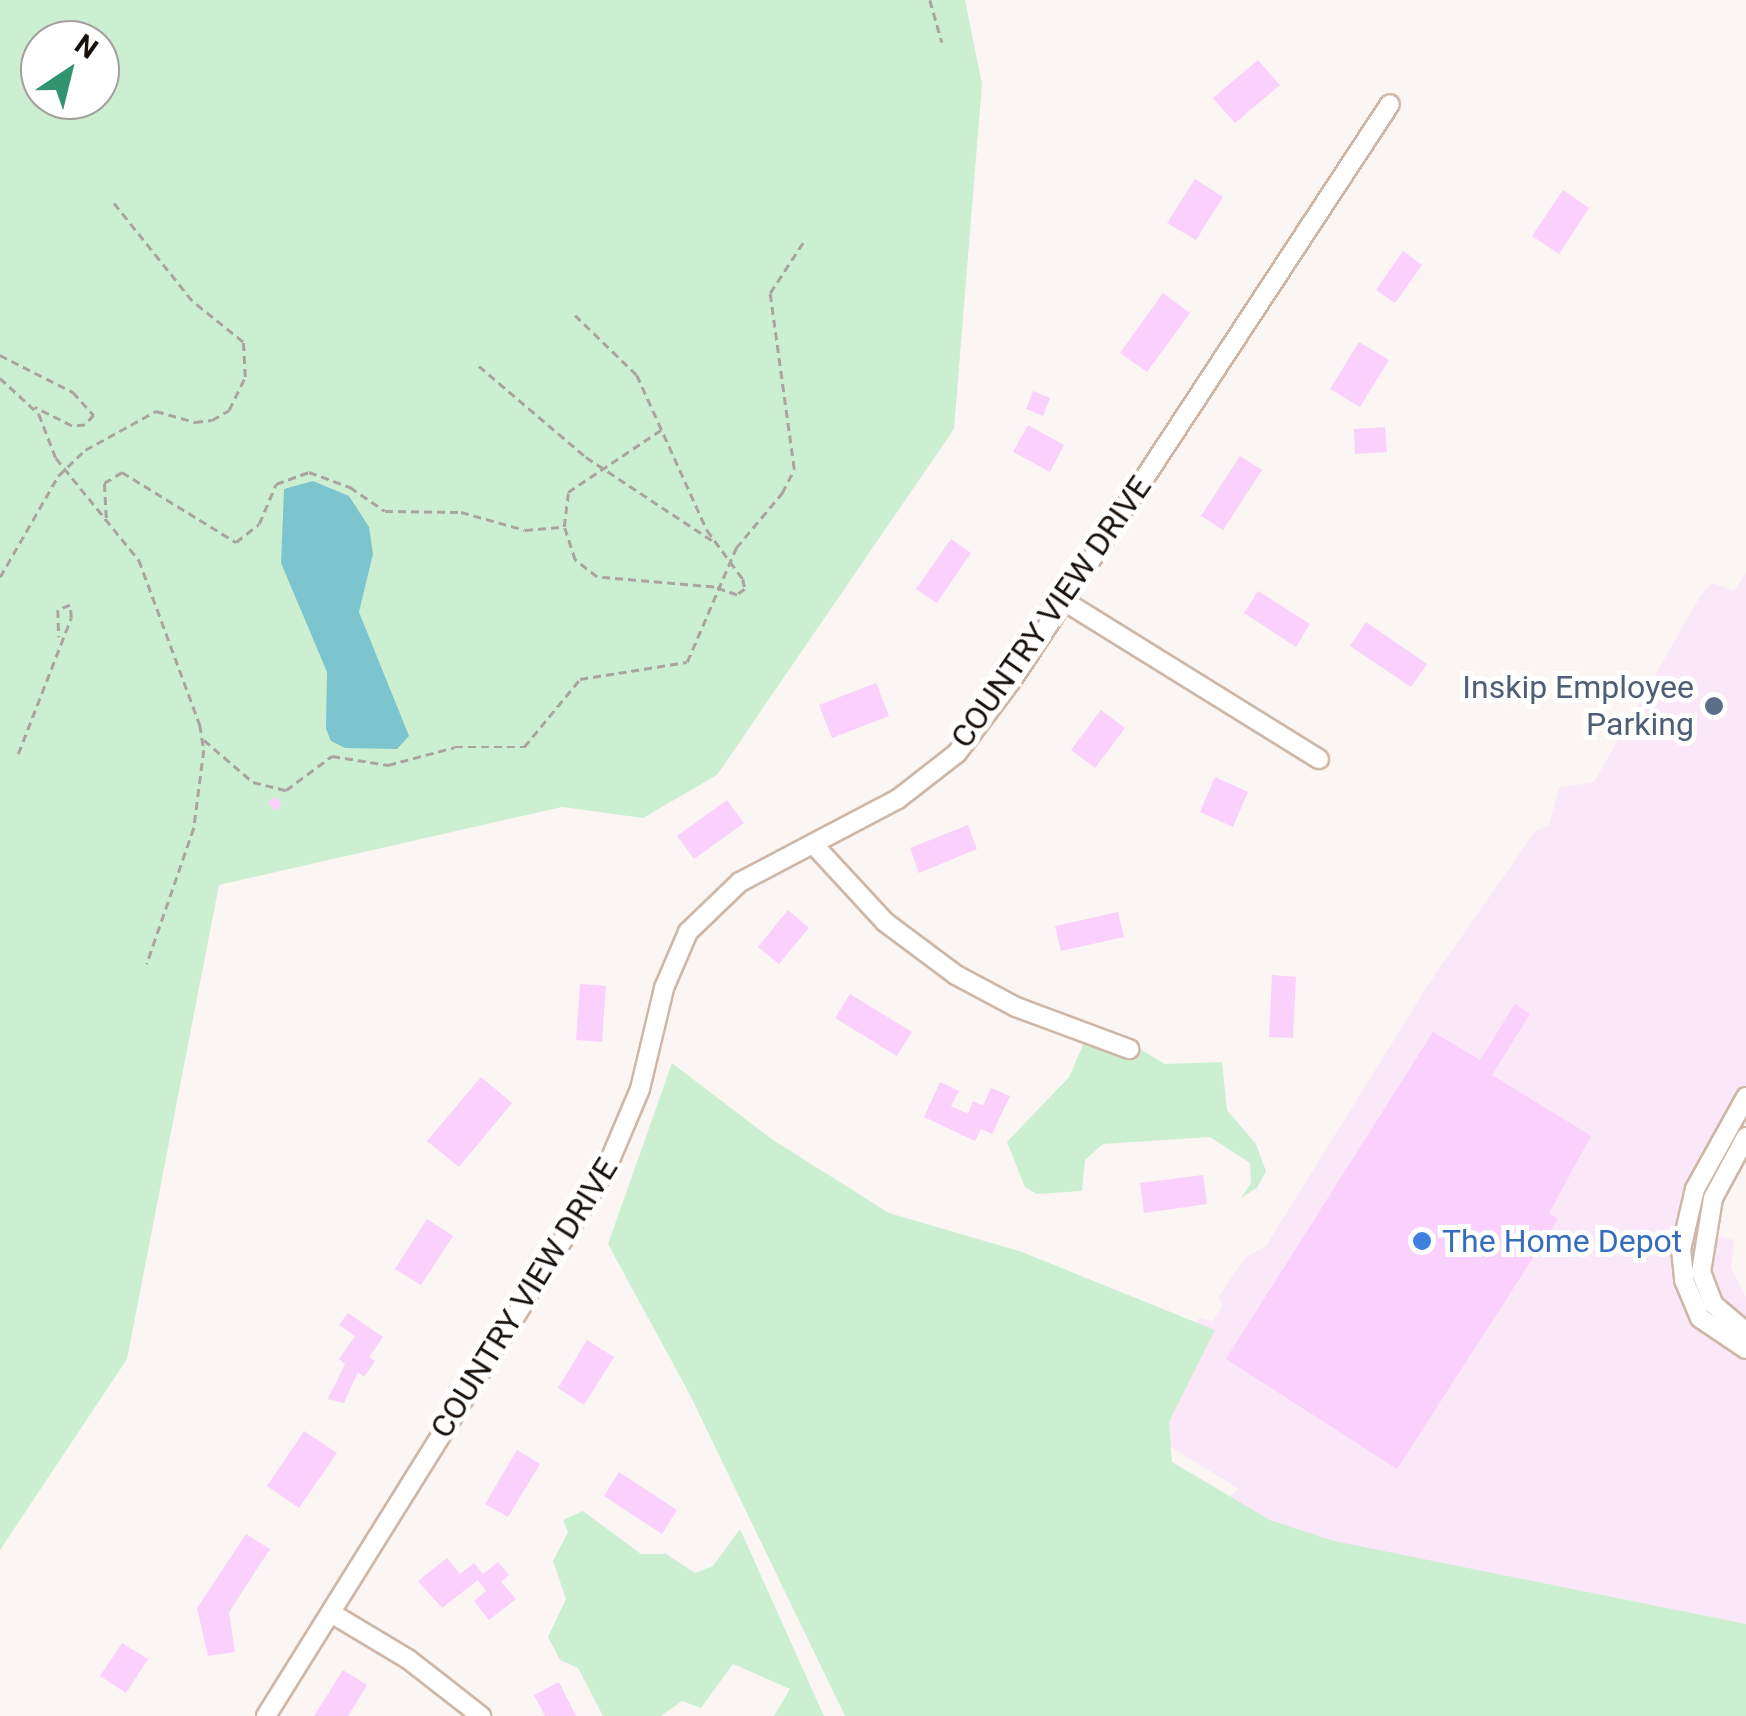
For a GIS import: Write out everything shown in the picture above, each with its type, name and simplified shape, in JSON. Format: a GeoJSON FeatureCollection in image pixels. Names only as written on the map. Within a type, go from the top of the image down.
{"type":"FeatureCollection","features":[{"type":"Feature","properties":{"kind":"street","name":"COUNTRY VIEW DRIVE"},"geometry":{"type":"LineString","coordinates":[[266,1716],[604,1174],[640,1089],[664,988],[688,932],[729,890],[898,799],[957,753],[1064,600],[1390,104]]}},
{"type":"Feature","properties":{"kind":"street"},"geometry":{"type":"LineString","coordinates":[[1064,600],[1319,759]]}},
{"type":"Feature","properties":{"kind":"street"},"geometry":{"type":"LineString","coordinates":[[814,844],[885,922],[956,975],[1016,1007],[1129,1049]]}},
{"type":"Feature","properties":{"kind":"street"},"geometry":{"type":"LineString","coordinates":[[1746,1098],[1695,1189],[1681,1249],[1684,1280],[1700,1318],[1746,1349]]}},
{"type":"Feature","properties":{"kind":"street"},"geometry":{"type":"LineString","coordinates":[[1746,1138],[1713,1198],[1701,1272],[1714,1304],[1746,1332]]}},
{"type":"Feature","properties":{"kind":"street"},"geometry":{"type":"LineString","coordinates":[[331,1614],[408,1659],[481,1716]]}},
{"type":"Feature","properties":{"kind":"path"},"geometry":{"type":"LineString","coordinates":[[930,0],[942,42]]}},
{"type":"Feature","properties":{"kind":"path"},"geometry":{"type":"LineString","coordinates":[[0,577],[64,468],[156,411],[200,423],[220,416],[236,398],[248,366],[243,342],[192,301],[111,200]]}},
{"type":"Feature","properties":{"kind":"path"},"geometry":{"type":"LineString","coordinates":[[204,740],[253,782],[279,790],[292,789],[332,756],[388,765],[455,748],[524,746],[580,679],[687,662],[730,560],[782,494],[797,457],[770,293],[804,241]]}},
{"type":"Feature","properties":{"kind":"path"},"geometry":{"type":"LineString","coordinates":[[575,315],[637,374],[718,544],[745,589],[733,595],[718,588],[597,577],[575,560],[564,527],[574,484],[662,430]]}},
{"type":"Feature","properties":{"kind":"path"},"geometry":{"type":"LineString","coordinates":[[0,355],[72,392],[94,415],[85,425],[72,426],[32,406],[0,378]]}},
{"type":"Feature","properties":{"kind":"path"},"geometry":{"type":"LineString","coordinates":[[480,366],[604,469],[718,544]]}},
{"type":"Feature","properties":{"kind":"path"},"geometry":{"type":"LineString","coordinates":[[32,406],[64,468],[152,585],[204,740],[187,856],[147,964]]}},
{"type":"Feature","properties":{"kind":"path"},"geometry":{"type":"LineString","coordinates":[[107,522],[104,482],[122,472],[205,519],[230,541],[241,541],[259,524],[276,484],[309,472],[350,487],[385,511],[474,514],[525,530],[564,527]]}},
{"type":"Feature","properties":{"kind":"path"},"geometry":{"type":"LineString","coordinates":[[18,754],[59,637],[71,618],[70,604],[58,610],[59,637]]}},
{"type":"Feature","properties":{"kind":"shaded area"},"geometry":{"type":"Polygon","coordinates":[[[1746,573],[1746,1102],[1718,1145],[1688,1230],[1734,1240],[1731,1268],[1746,1297],[1746,1638],[1415,1574],[1217,1506],[1239,1489],[1171,1447],[1157,1452],[1199,1318],[1212,1321],[1223,1305],[1218,1297],[1246,1257],[1266,1246],[1430,982],[1536,830],[1549,826],[1559,788],[1594,782],[1701,595],[1712,583],[1734,591],[1746,573]]]}},
{"type":"Feature","properties":{"kind":"green space"},"geometry":{"type":"Polygon","coordinates":[[[0,0],[965,0],[982,84],[954,429],[717,775],[643,818],[562,807],[219,885],[127,1359],[0,1550],[0,0]]]}},
{"type":"Feature","properties":{"kind":"green space"},"geometry":{"type":"Polygon","coordinates":[[[1087,1036],[1140,1049],[1165,1064],[1222,1062],[1227,1110],[1256,1144],[1266,1171],[1257,1188],[1241,1198],[1251,1183],[1250,1163],[1210,1137],[1103,1144],[1085,1160],[1082,1191],[1037,1194],[1025,1187],[1007,1142],[1069,1077],[1087,1036]]]}},
{"type":"Feature","properties":{"kind":"green space"},"geometry":{"type":"Polygon","coordinates":[[[672,1063],[773,1140],[889,1213],[1022,1252],[1215,1330],[1169,1422],[1172,1462],[1270,1520],[1334,1541],[1746,1624],[1746,1716],[845,1716],[689,1393],[608,1244],[672,1063]]]}},
{"type":"Feature","properties":{"kind":"green space"},"geometry":{"type":"Polygon","coordinates":[[[583,1511],[641,1554],[666,1554],[695,1573],[713,1566],[740,1529],[824,1716],[774,1716],[790,1689],[733,1664],[701,1708],[682,1701],[661,1716],[603,1716],[578,1668],[560,1660],[548,1637],[566,1599],[553,1561],[568,1532],[563,1520],[583,1511]]]}},
{"type":"Feature","properties":{"kind":"water"},"geometry":{"type":"Polygon","coordinates":[[[313,481],[349,496],[369,527],[373,554],[359,612],[409,736],[397,749],[345,748],[331,741],[326,729],[327,672],[281,563],[284,489],[313,481]]]}},
{"type":"Feature","properties":{"kind":"building"},"geometry":{"type":"Polygon","coordinates":[[[1258,60],[1280,85],[1235,123],[1213,98],[1258,60]]]}},
{"type":"Feature","properties":{"kind":"building"},"geometry":{"type":"Polygon","coordinates":[[[1195,179],[1223,197],[1196,240],[1167,223],[1195,179]]]}},
{"type":"Feature","properties":{"kind":"building"},"geometry":{"type":"Polygon","coordinates":[[[1563,190],[1589,208],[1559,254],[1532,236],[1563,190]]]}},
{"type":"Feature","properties":{"kind":"building"},"geometry":{"type":"Polygon","coordinates":[[[1403,251],[1422,265],[1395,303],[1376,290],[1403,251]]]}},
{"type":"Feature","properties":{"kind":"building"},"geometry":{"type":"Polygon","coordinates":[[[1163,293],[1190,313],[1147,372],[1120,353],[1163,293]]]}},
{"type":"Feature","properties":{"kind":"building"},"geometry":{"type":"Polygon","coordinates":[[[1359,342],[1389,360],[1360,407],[1330,389],[1359,342]]]}},
{"type":"Feature","properties":{"kind":"building"},"geometry":{"type":"Polygon","coordinates":[[[1033,391],[1050,398],[1043,416],[1026,409],[1033,391]]]}},
{"type":"Feature","properties":{"kind":"building"},"geometry":{"type":"Polygon","coordinates":[[[1028,425],[1064,445],[1050,472],[1013,452],[1028,425]]]}},
{"type":"Feature","properties":{"kind":"building"},"geometry":{"type":"Polygon","coordinates":[[[1385,427],[1387,452],[1355,454],[1354,429],[1385,427]]]}},
{"type":"Feature","properties":{"kind":"building"},"geometry":{"type":"Polygon","coordinates":[[[1240,456],[1262,470],[1223,530],[1201,516],[1240,456]]]}},
{"type":"Feature","properties":{"kind":"building"},"geometry":{"type":"Polygon","coordinates":[[[951,539],[971,553],[937,603],[916,589],[951,539]]]}},
{"type":"Feature","properties":{"kind":"building"},"geometry":{"type":"Polygon","coordinates":[[[1258,591],[1310,624],[1296,647],[1244,613],[1258,591]]]}},
{"type":"Feature","properties":{"kind":"building"},"geometry":{"type":"Polygon","coordinates":[[[1366,622],[1427,664],[1411,687],[1350,646],[1366,622]]]}},
{"type":"Feature","properties":{"kind":"building"},"geometry":{"type":"Polygon","coordinates":[[[876,683],[889,716],[832,738],[819,705],[876,683]]]}},
{"type":"Feature","properties":{"kind":"building"},"geometry":{"type":"Polygon","coordinates":[[[1101,710],[1125,728],[1095,768],[1071,750],[1101,710]]]}},
{"type":"Feature","properties":{"kind":"building"},"geometry":{"type":"Polygon","coordinates":[[[1215,777],[1248,792],[1233,827],[1200,812],[1215,777]]]}},
{"type":"Feature","properties":{"kind":"building"},"geometry":{"type":"Polygon","coordinates":[[[276,797],[282,805],[275,811],[268,802],[276,797]]]}},
{"type":"Feature","properties":{"kind":"building"},"geometry":{"type":"Polygon","coordinates":[[[727,800],[744,823],[694,859],[677,836],[727,800]]]}},
{"type":"Feature","properties":{"kind":"building"},"geometry":{"type":"Polygon","coordinates":[[[968,825],[977,849],[919,873],[910,848],[968,825]]]}},
{"type":"Feature","properties":{"kind":"building"},"geometry":{"type":"Polygon","coordinates":[[[788,910],[809,928],[779,964],[758,947],[788,910]]]}},
{"type":"Feature","properties":{"kind":"building"},"geometry":{"type":"Polygon","coordinates":[[[1118,912],[1124,937],[1061,951],[1055,926],[1118,912]]]}},
{"type":"Feature","properties":{"kind":"building"},"geometry":{"type":"Polygon","coordinates":[[[1272,975],[1296,977],[1293,1038],[1269,1037],[1272,975]]]}},
{"type":"Feature","properties":{"kind":"building"},"geometry":{"type":"Polygon","coordinates":[[[580,984],[606,986],[602,1042],[576,1040],[580,984]]]}},
{"type":"Feature","properties":{"kind":"building"},"geometry":{"type":"Polygon","coordinates":[[[850,994],[912,1032],[897,1056],[835,1018],[850,994]]]}},
{"type":"Feature","properties":{"kind":"building","name":"The Home Depot"},"geometry":{"type":"Polygon","coordinates":[[[1515,1004],[1530,1014],[1492,1075],[1591,1136],[1549,1213],[1558,1219],[1397,1469],[1226,1359],[1433,1032],[1480,1060],[1515,1004]]]}},
{"type":"Feature","properties":{"kind":"building"},"geometry":{"type":"Polygon","coordinates":[[[481,1077],[512,1103],[459,1167],[427,1141],[481,1077]]]}},
{"type":"Feature","properties":{"kind":"building"},"geometry":{"type":"Polygon","coordinates":[[[940,1082],[959,1091],[951,1106],[968,1114],[973,1101],[983,1106],[991,1088],[1010,1096],[992,1134],[981,1129],[975,1141],[924,1117],[940,1082]]]}},
{"type":"Feature","properties":{"kind":"building"},"geometry":{"type":"Polygon","coordinates":[[[1203,1175],[1207,1204],[1144,1213],[1140,1183],[1203,1175]]]}},
{"type":"Feature","properties":{"kind":"building"},"geometry":{"type":"Polygon","coordinates":[[[427,1219],[453,1236],[421,1285],[395,1269],[427,1219]]]}},
{"type":"Feature","properties":{"kind":"building"},"geometry":{"type":"Polygon","coordinates":[[[348,1313],[383,1337],[369,1357],[375,1361],[364,1377],[358,1372],[344,1403],[328,1399],[345,1364],[339,1359],[355,1336],[339,1325],[348,1313]]]}},
{"type":"Feature","properties":{"kind":"building"},"geometry":{"type":"Polygon","coordinates":[[[587,1340],[614,1357],[584,1405],[558,1388],[587,1340]]]}},
{"type":"Feature","properties":{"kind":"building"},"geometry":{"type":"Polygon","coordinates":[[[304,1431],[337,1453],[299,1508],[267,1486],[304,1431]]]}},
{"type":"Feature","properties":{"kind":"building"},"geometry":{"type":"Polygon","coordinates":[[[517,1450],[540,1464],[508,1517],[485,1504],[517,1450]]]}},
{"type":"Feature","properties":{"kind":"building"},"geometry":{"type":"Polygon","coordinates":[[[619,1472],[677,1510],[662,1534],[604,1496],[619,1472]]]}},
{"type":"Feature","properties":{"kind":"building"},"geometry":{"type":"Polygon","coordinates":[[[246,1534],[270,1549],[229,1612],[235,1652],[208,1656],[197,1608],[246,1534]]]}},
{"type":"Feature","properties":{"kind":"building"},"geometry":{"type":"Polygon","coordinates":[[[447,1558],[460,1574],[474,1563],[483,1574],[498,1562],[509,1575],[501,1582],[516,1599],[489,1620],[474,1601],[486,1591],[478,1580],[442,1608],[418,1581],[447,1558]]]}},
{"type":"Feature","properties":{"kind":"building"},"geometry":{"type":"Polygon","coordinates":[[[122,1643],[148,1659],[126,1693],[100,1676],[122,1643]]]}},
{"type":"Feature","properties":{"kind":"building"},"geometry":{"type":"Polygon","coordinates":[[[343,1670],[367,1685],[348,1716],[314,1716],[343,1670]]]}},
{"type":"Feature","properties":{"kind":"building"},"geometry":{"type":"Polygon","coordinates":[[[559,1682],[576,1716],[545,1716],[534,1695],[559,1682]]]}},
{"type":"Feature","properties":{"kind":"place","name":"Inskip Employee Parking"},"geometry":{"type":"Point","coordinates":[1714,706]}},
{"type":"Feature","properties":{"kind":"place","name":"The Home Depot"},"geometry":{"type":"Point","coordinates":[1422,1241]}}]}
